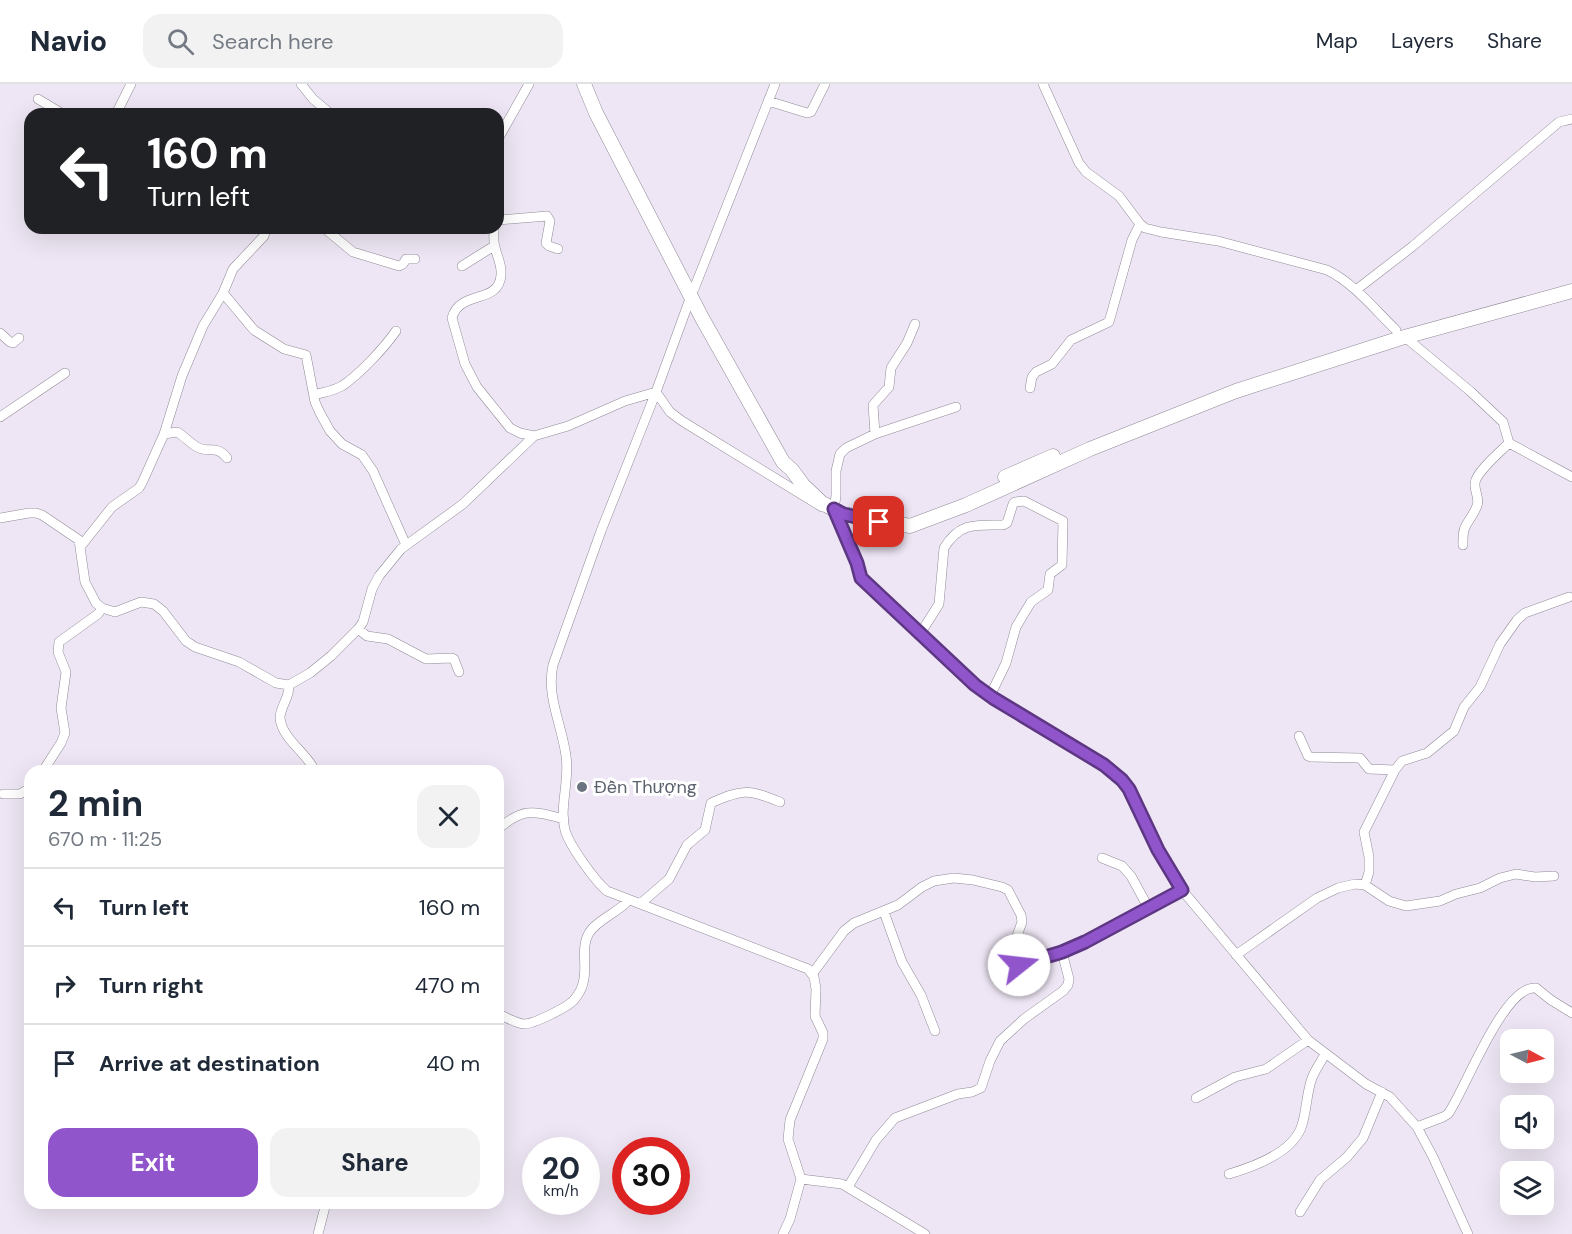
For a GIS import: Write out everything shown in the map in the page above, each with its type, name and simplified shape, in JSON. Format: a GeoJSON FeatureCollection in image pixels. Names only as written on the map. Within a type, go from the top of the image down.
{"type":"FeatureCollection","features":[{"type":"Feature","properties":{"kind":"highway"},"geometry":{"type":"LineString","coordinates":[[584,84],[596,113],[648,206]]}},
{"type":"Feature","properties":{"kind":"highway"},"geometry":{"type":"LineString","coordinates":[[592,84],[648,206],[692,293],[789,458],[792,470],[803,485],[822,503],[843,514],[879,522],[903,524],[909,517],[968,494],[1119,428],[1246,381],[1401,334],[1572,291]]}},
{"type":"Feature","properties":{"kind":"highway"},"geometry":{"type":"LineString","coordinates":[[1401,334],[1456,312],[1572,283]]}},
{"type":"Feature","properties":{"kind":"street"},"geometry":{"type":"LineString","coordinates":[[119,108],[131,84]]}},
{"type":"Feature","properties":{"kind":"street"},"geometry":{"type":"LineString","coordinates":[[301,84],[324,108]]}},
{"type":"Feature","properties":{"kind":"street"},"geometry":{"type":"LineString","coordinates":[[504,128],[528,84]]}},
{"type":"Feature","properties":{"kind":"street"},"geometry":{"type":"LineString","coordinates":[[775,84],[601,531],[550,679],[566,757],[565,830],[571,843],[600,885],[628,901],[778,956],[813,973],[816,989],[815,1016],[823,1039],[790,1120],[788,1139],[801,1179],[790,1219],[783,1234]]}},
{"type":"Feature","properties":{"kind":"street"},"geometry":{"type":"LineString","coordinates":[[768,101],[807,113],[811,112],[825,84]]}},
{"type":"Feature","properties":{"kind":"street"},"geometry":{"type":"LineString","coordinates":[[1043,84],[1079,163],[1086,172],[1119,196],[1140,225],[1161,232],[1218,241],[1337,274],[1401,334],[1470,391],[1503,422],[1509,443],[1572,477]]}},
{"type":"Feature","properties":{"kind":"street"},"geometry":{"type":"LineString","coordinates":[[38,99],[53,108]]}},
{"type":"Feature","properties":{"kind":"street"},"geometry":{"type":"LineString","coordinates":[[1356,290],[1449,216],[1559,122],[1572,119]]}},
{"type":"Feature","properties":{"kind":"street"},"geometry":{"type":"LineString","coordinates":[[504,220],[547,216],[550,221],[546,243],[558,249]]}},
{"type":"Feature","properties":{"kind":"street"},"geometry":{"type":"LineString","coordinates":[[1030,388],[1032,377],[1036,372],[1052,364],[1071,339],[1109,322],[1132,240],[1140,225]]}},
{"type":"Feature","properties":{"kind":"street"},"geometry":{"type":"LineString","coordinates":[[81,546],[107,512],[142,483],[164,434],[192,347],[223,293],[233,269],[264,234]]}},
{"type":"Feature","properties":{"kind":"street"},"geometry":{"type":"LineString","coordinates":[[332,234],[358,254],[399,266],[406,259],[416,259]]}},
{"type":"Feature","properties":{"kind":"street"},"geometry":{"type":"LineString","coordinates":[[494,234],[494,246],[501,264],[497,288],[491,293],[464,300],[454,311],[452,318],[465,364],[477,387],[510,428],[534,436]]}},
{"type":"Feature","properties":{"kind":"street"},"geometry":{"type":"LineString","coordinates":[[462,266],[484,250],[494,246]]}},
{"type":"Feature","properties":{"kind":"street"},"geometry":{"type":"LineString","coordinates":[[223,293],[254,330],[284,349],[306,355],[320,414],[330,431],[342,444],[362,455],[373,471],[406,545]]}},
{"type":"Feature","properties":{"kind":"street"},"geometry":{"type":"LineString","coordinates":[[875,434],[873,405],[890,387],[891,368],[907,343],[915,324]]}},
{"type":"Feature","properties":{"kind":"street"},"geometry":{"type":"LineString","coordinates":[[314,395],[344,385],[384,348],[396,331]]}},
{"type":"Feature","properties":{"kind":"street"},"geometry":{"type":"LineString","coordinates":[[0,333],[13,343],[19,338]]}},
{"type":"Feature","properties":{"kind":"street"},"geometry":{"type":"LineString","coordinates":[[0,417],[65,374]]}},
{"type":"Feature","properties":{"kind":"street"},"geometry":{"type":"LineString","coordinates":[[0,517],[29,513],[42,515],[79,540],[85,582],[96,603],[102,608],[116,612],[141,602],[154,604],[163,611],[186,641],[195,648],[239,662],[276,683],[289,685],[302,679],[332,656],[358,629],[363,622],[372,589],[379,576],[406,545],[463,504],[534,436],[568,426],[625,401],[656,392]]}},
{"type":"Feature","properties":{"kind":"street"},"geometry":{"type":"LineString","coordinates":[[656,392],[670,412],[692,428],[819,507],[834,509]]}},
{"type":"Feature","properties":{"kind":"street"},"geometry":{"type":"LineString","coordinates":[[956,407],[875,434],[846,448],[840,454],[837,461],[834,509],[861,578],[975,685],[1104,765],[1122,780],[1129,789],[1163,858],[1182,890],[1308,1040],[1366,1084],[1398,1104],[1417,1127],[1468,1234]]}},
{"type":"Feature","properties":{"kind":"street"},"geometry":{"type":"LineString","coordinates":[[164,434],[177,432],[197,447],[204,450],[215,449],[227,458]]}},
{"type":"Feature","properties":{"kind":"street"},"geometry":{"type":"LineString","coordinates":[[1463,546],[1463,529],[1478,505],[1475,484],[1477,476],[1509,443]]}},
{"type":"Feature","properties":{"kind":"street"},"geometry":{"type":"LineString","coordinates":[[920,634],[939,604],[944,548],[963,529],[972,525],[1003,525],[1007,523],[1012,504],[1019,501],[1024,501],[1064,521],[1062,566],[1050,574],[1048,590],[1031,602],[1016,627],[1006,663],[990,696]]}},
{"type":"Feature","properties":{"kind":"street"},"geometry":{"type":"LineString","coordinates":[[1365,885],[1369,872],[1369,857],[1364,832],[1395,770],[1402,761],[1427,753],[1454,731],[1464,707],[1480,687],[1500,644],[1516,620],[1525,613],[1569,597]]}},
{"type":"Feature","properties":{"kind":"street"},"geometry":{"type":"LineString","coordinates":[[47,765],[65,733],[61,708],[67,677],[58,652],[59,642],[98,614],[102,608]]}},
{"type":"Feature","properties":{"kind":"street"},"geometry":{"type":"LineString","coordinates":[[358,629],[368,636],[388,639],[426,659],[452,658],[459,672]]}},
{"type":"Feature","properties":{"kind":"street"},"geometry":{"type":"LineString","coordinates":[[289,685],[289,694],[281,713],[281,722],[287,736],[312,765]]}},
{"type":"Feature","properties":{"kind":"street"},"geometry":{"type":"LineString","coordinates":[[1299,736],[1308,756],[1360,758],[1369,769],[1395,770]]}},
{"type":"Feature","properties":{"kind":"street"},"geometry":{"type":"LineString","coordinates":[[640,904],[669,879],[687,845],[705,830],[711,803],[744,791],[758,793],[780,802]]}},
{"type":"Feature","properties":{"kind":"street"},"geometry":{"type":"LineString","coordinates":[[3,794],[20,794],[24,792]]}},
{"type":"Feature","properties":{"kind":"street"},"geometry":{"type":"LineString","coordinates":[[504,824],[523,812],[538,812],[564,819]]}},
{"type":"Feature","properties":{"kind":"street"},"geometry":{"type":"LineString","coordinates":[[1102,858],[1122,866],[1131,876],[1148,907]]}},
{"type":"Feature","properties":{"kind":"street"},"geometry":{"type":"LineString","coordinates":[[1236,955],[1317,898],[1338,888],[1355,884],[1365,885],[1389,901],[1406,906],[1440,901],[1516,874],[1535,877],[1554,876]]}},
{"type":"Feature","properties":{"kind":"street"},"geometry":{"type":"LineString","coordinates":[[813,973],[844,931],[866,917],[884,912],[934,881],[954,878],[973,880],[1008,890],[1021,915],[1022,922],[1014,944],[1019,965],[1062,952],[1115,927],[1182,890]]}},
{"type":"Feature","properties":{"kind":"street"},"geometry":{"type":"LineString","coordinates":[[504,1016],[524,1024],[530,1023],[574,1000],[584,981],[585,942],[588,934],[620,910],[628,901]]}},
{"type":"Feature","properties":{"kind":"street"},"geometry":{"type":"LineString","coordinates":[[884,912],[902,962],[921,995],[935,1031]]}},
{"type":"Feature","properties":{"kind":"street"},"geometry":{"type":"LineString","coordinates":[[848,1187],[876,1140],[896,1119],[958,1094],[981,1088],[1000,1041],[1024,1018],[1063,991],[1068,985],[1068,970],[1062,952]]}},
{"type":"Feature","properties":{"kind":"street"},"geometry":{"type":"LineString","coordinates":[[1417,1127],[1448,1114],[1484,1044],[1512,1001],[1527,990],[1536,988],[1572,1013]]}},
{"type":"Feature","properties":{"kind":"street"},"geometry":{"type":"LineString","coordinates":[[1196,1098],[1235,1077],[1266,1069],[1308,1040]]}},
{"type":"Feature","properties":{"kind":"street"},"geometry":{"type":"LineString","coordinates":[[1229,1174],[1257,1165],[1287,1147],[1294,1140],[1301,1128],[1312,1078],[1325,1054]]}},
{"type":"Feature","properties":{"kind":"street"},"geometry":{"type":"LineString","coordinates":[[1300,1212],[1320,1179],[1347,1156],[1363,1138],[1382,1092]]}},
{"type":"Feature","properties":{"kind":"street"},"geometry":{"type":"LineString","coordinates":[[801,1179],[835,1182],[848,1187],[925,1234]]}},
{"type":"Feature","properties":{"kind":"street"},"geometry":{"type":"LineString","coordinates":[[318,1234],[324,1209]]}},
{"type":"Feature","properties":{"kind":"place","name":"Đền Thượng"},"geometry":{"type":"Point","coordinates":[582,787]}},
{"type":"Feature","properties":{"kind":"route"},"geometry":{"type":"LineString","coordinates":[[879,522],[843,514],[834,509],[861,578],[975,685],[1104,765],[1122,780],[1129,789],[1158,850],[1182,890],[1085,942],[1062,952],[1019,965]]}}]}
